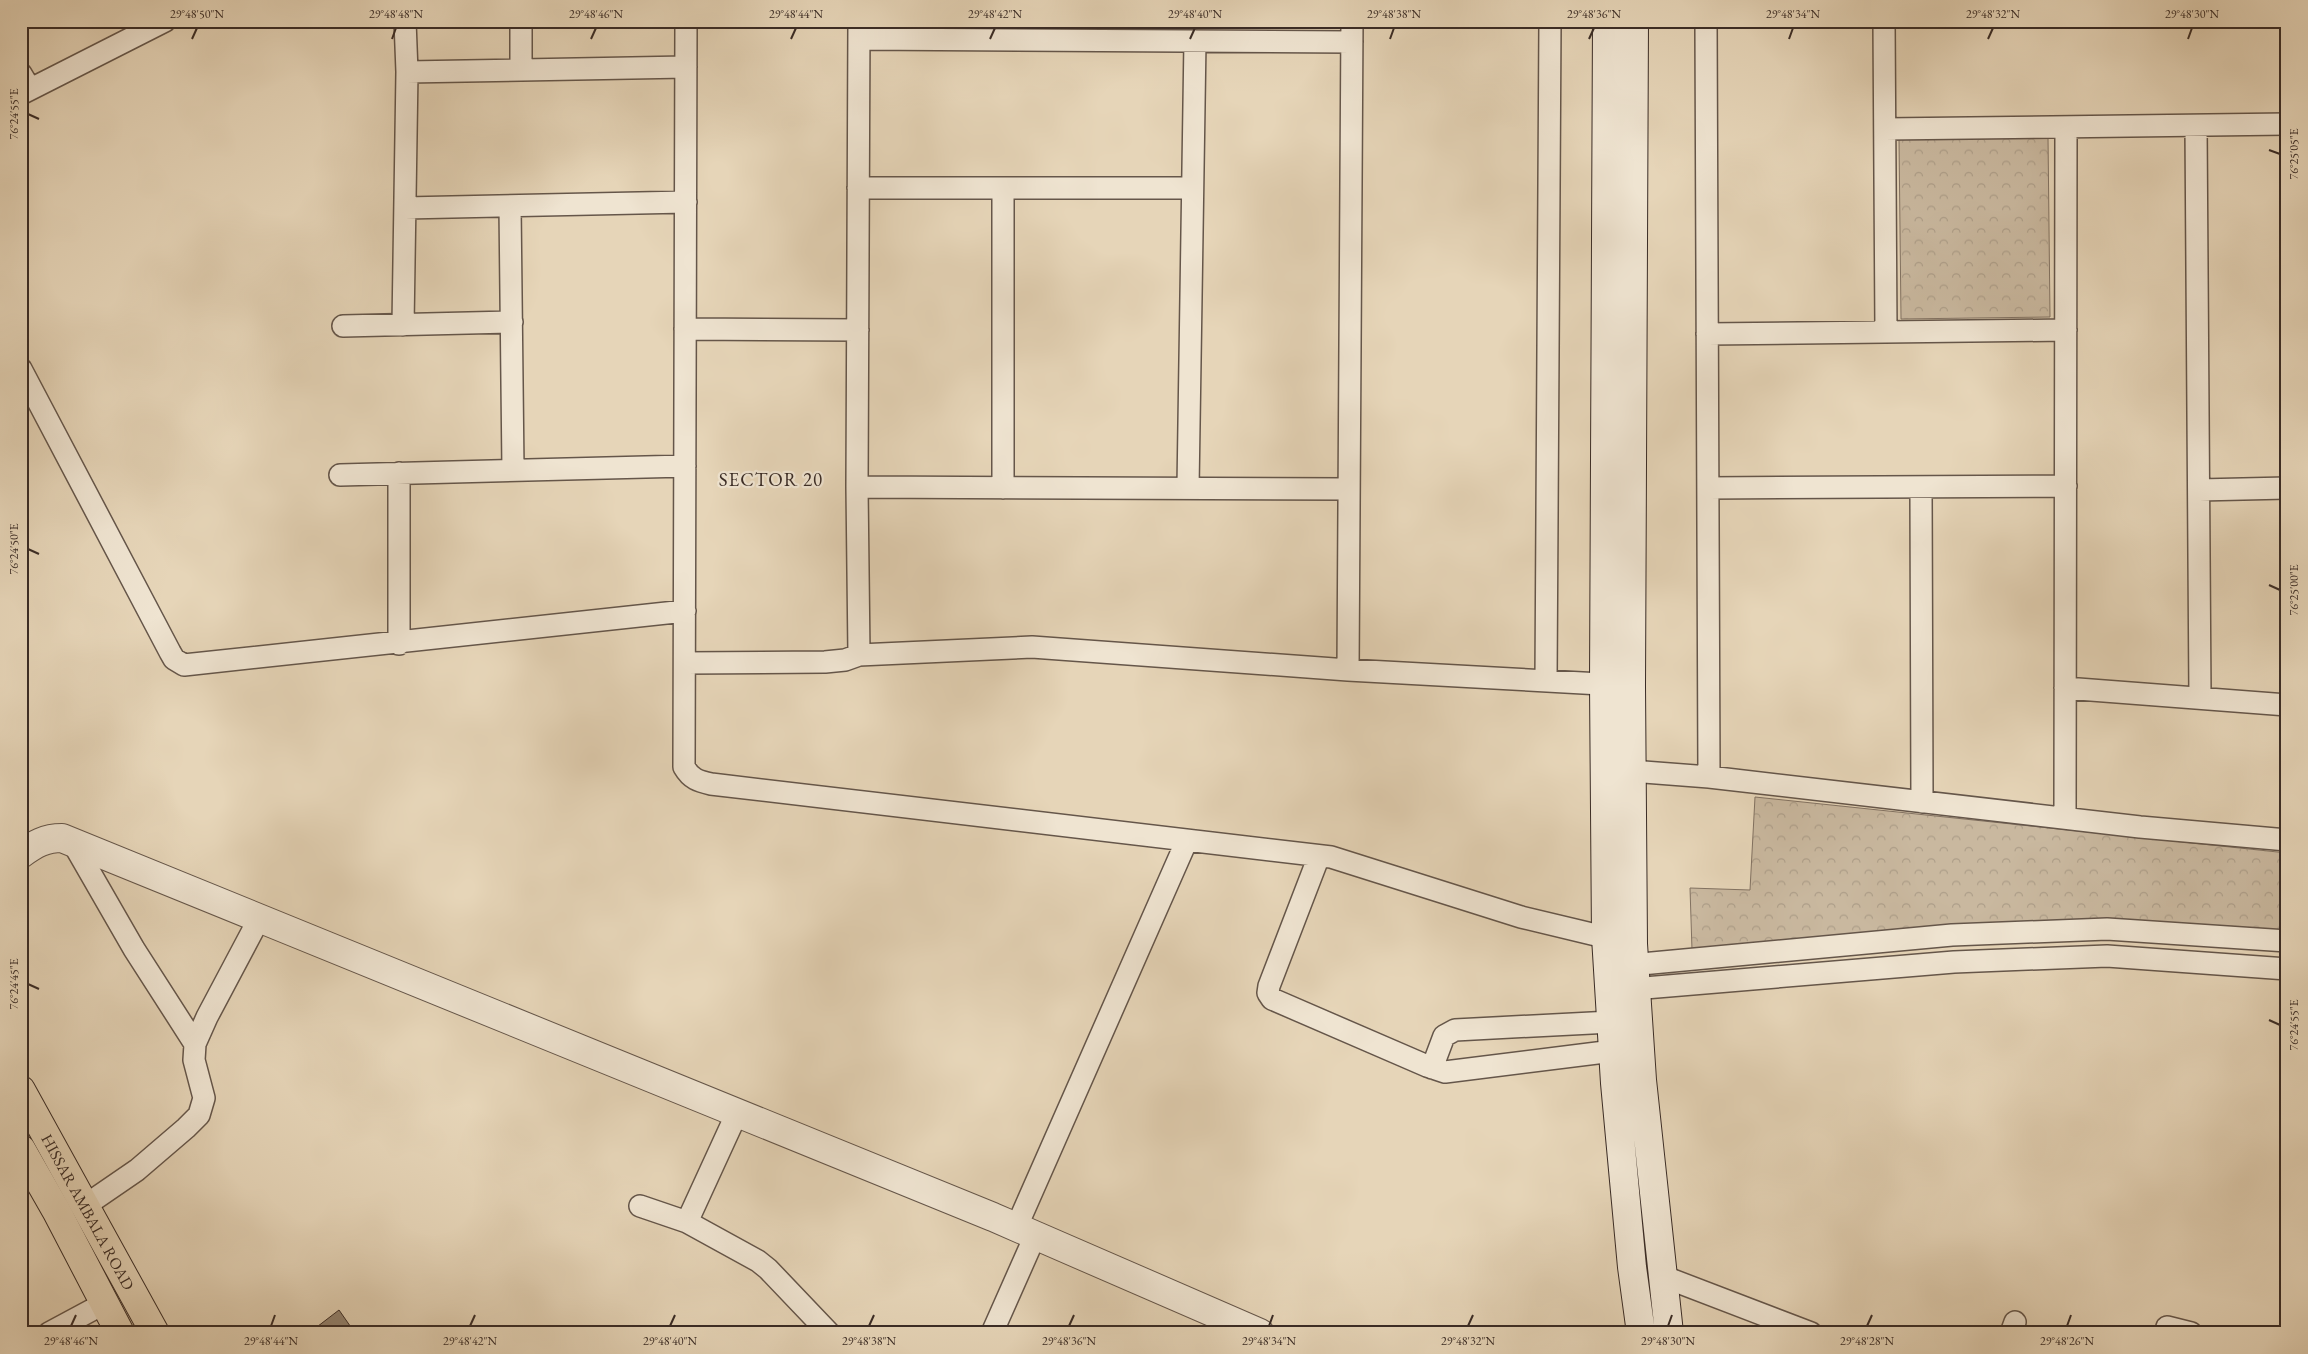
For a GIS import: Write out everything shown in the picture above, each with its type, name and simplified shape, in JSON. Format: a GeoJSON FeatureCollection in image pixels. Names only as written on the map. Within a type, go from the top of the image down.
{"type":"FeatureCollection","features":[{"type":"Feature","properties":{"kind":"main road"},"geometry":{"type":"LineString","coordinates":[[1606,21],[1604,684],[1607,769],[1606,937],[1613,1051],[1632,1266],[1641,1333]]}},
{"type":"Feature","properties":{"kind":"main road"},"geometry":{"type":"LineString","coordinates":[[1634,21],[1631,686],[1634,771],[1634,966],[1642,1080],[1669,1333]]}},
{"type":"Feature","properties":{"kind":"main road"},"geometry":{"type":"LineString","coordinates":[[21,854],[36,843],[50,838],[62,838],[260,917],[1026,1232],[1260,1333]]}},
{"type":"Feature","properties":{"kind":"main road","name":"HISSAR AMBALA ROAD"},"geometry":{"type":"LineString","coordinates":[[21,1090],[86,1205],[154,1333]]}},
{"type":"Feature","properties":{"kind":"main road","name":"HISSAR AMBALA ROAD"},"geometry":{"type":"LineString","coordinates":[[21,1149],[57,1212],[103,1304],[120,1333]]}},
{"type":"Feature","properties":{"kind":"street"},"geometry":{"type":"LineString","coordinates":[[24,86],[164,21]]}},
{"type":"Feature","properties":{"kind":"street"},"geometry":{"type":"LineString","coordinates":[[403,325],[407,72],[406,21]]}},
{"type":"Feature","properties":{"kind":"street"},"geometry":{"type":"LineString","coordinates":[[521,21],[521,70]]}},
{"type":"Feature","properties":{"kind":"street"},"geometry":{"type":"LineString","coordinates":[[686,21],[684,767],[689,776],[697,781],[1332,857],[1521,917],[1606,937],[1634,966],[1954,962],[2107,956],[2287,969]]}},
{"type":"Feature","properties":{"kind":"street"},"geometry":{"type":"LineString","coordinates":[[1546,682],[1550,21]]}},
{"type":"Feature","properties":{"kind":"street"},"geometry":{"type":"LineString","coordinates":[[1706,21],[1709,777]]}},
{"type":"Feature","properties":{"kind":"street"},"geometry":{"type":"LineString","coordinates":[[1884,21],[1886,332]]}},
{"type":"Feature","properties":{"kind":"street"},"geometry":{"type":"LineString","coordinates":[[859,654],[857,487],[859,30],[1195,41],[1352,31],[1348,670]]}},
{"type":"Feature","properties":{"kind":"street"},"geometry":{"type":"LineString","coordinates":[[1188,488],[1195,41]]}},
{"type":"Feature","properties":{"kind":"street"},"geometry":{"type":"LineString","coordinates":[[407,72],[686,67]]}},
{"type":"Feature","properties":{"kind":"street"},"geometry":{"type":"LineString","coordinates":[[1885,129],[2287,124]]}},
{"type":"Feature","properties":{"kind":"street"},"geometry":{"type":"LineString","coordinates":[[2196,126],[2200,698]]}},
{"type":"Feature","properties":{"kind":"street"},"geometry":{"type":"LineString","coordinates":[[2065,818],[2066,127]]}},
{"type":"Feature","properties":{"kind":"street"},"geometry":{"type":"LineString","coordinates":[[858,188],[1192,188]]}},
{"type":"Feature","properties":{"kind":"street"},"geometry":{"type":"LineString","coordinates":[[1003,188],[1004,488]]}},
{"type":"Feature","properties":{"kind":"street"},"geometry":{"type":"LineString","coordinates":[[405,208],[686,202]]}},
{"type":"Feature","properties":{"kind":"street"},"geometry":{"type":"LineString","coordinates":[[510,206],[513,470]]}},
{"type":"Feature","properties":{"kind":"street"},"geometry":{"type":"LineString","coordinates":[[343,326],[512,322]]}},
{"type":"Feature","properties":{"kind":"street"},"geometry":{"type":"LineString","coordinates":[[686,329],[858,330]]}},
{"type":"Feature","properties":{"kind":"street"},"geometry":{"type":"LineString","coordinates":[[1708,334],[2066,330]]}},
{"type":"Feature","properties":{"kind":"street"},"geometry":{"type":"LineString","coordinates":[[21,369],[170,652],[178,662],[190,666],[685,611]]}},
{"type":"Feature","properties":{"kind":"street"},"geometry":{"type":"LineString","coordinates":[[340,475],[685,466]]}},
{"type":"Feature","properties":{"kind":"street"},"geometry":{"type":"LineString","coordinates":[[399,473],[399,644]]}},
{"type":"Feature","properties":{"kind":"street"},"geometry":{"type":"LineString","coordinates":[[1708,488],[2066,486]]}},
{"type":"Feature","properties":{"kind":"street"},"geometry":{"type":"LineString","coordinates":[[857,487],[1349,489]]}},
{"type":"Feature","properties":{"kind":"street"},"geometry":{"type":"LineString","coordinates":[[1921,487],[1922,802]]}},
{"type":"Feature","properties":{"kind":"street"},"geometry":{"type":"LineString","coordinates":[[2199,490],[2287,488]]}},
{"type":"Feature","properties":{"kind":"street"},"geometry":{"type":"LineString","coordinates":[[685,663],[825,662],[845,660],[859,654],[1032,647],[1348,670],[1631,686]]}},
{"type":"Feature","properties":{"kind":"street"},"geometry":{"type":"LineString","coordinates":[[2066,688],[2287,704]]}},
{"type":"Feature","properties":{"kind":"street"},"geometry":{"type":"LineString","coordinates":[[1607,769],[1709,777],[2065,818],[2287,840]]}},
{"type":"Feature","properties":{"kind":"street"},"geometry":{"type":"LineString","coordinates":[[992,1333],[1026,1232],[1187,840]]}},
{"type":"Feature","properties":{"kind":"street"},"geometry":{"type":"LineString","coordinates":[[73,843],[134,949],[195,1044]]}},
{"type":"Feature","properties":{"kind":"street"},"geometry":{"type":"LineString","coordinates":[[1319,856],[1269,986],[1270,997],[1277,1002],[1432,1068],[1450,1072],[1613,1051]]}},
{"type":"Feature","properties":{"kind":"street"},"geometry":{"type":"LineString","coordinates":[[86,1205],[137,1170],[199,1115],[204,1098],[194,1060],[195,1044],[207,1017],[260,917]]}},
{"type":"Feature","properties":{"kind":"street"},"geometry":{"type":"LineString","coordinates":[[1608,980],[1634,966],[1952,935],[2107,928],[2287,941]]}},
{"type":"Feature","properties":{"kind":"street"},"geometry":{"type":"LineString","coordinates":[[1432,1068],[1444,1036],[1455,1030],[1611,1022]]}},
{"type":"Feature","properties":{"kind":"street"},"geometry":{"type":"LineString","coordinates":[[686,1222],[737,1113]]}},
{"type":"Feature","properties":{"kind":"street"},"geometry":{"type":"LineString","coordinates":[[640,1206],[686,1222],[768,1269],[829,1333]]}},
{"type":"Feature","properties":{"kind":"street"},"geometry":{"type":"LineString","coordinates":[[1662,1276],[1811,1333]]}},
{"type":"Feature","properties":{"kind":"street"},"geometry":{"type":"LineString","coordinates":[[50,1333],[103,1304]]}},
{"type":"Feature","properties":{"kind":"street"},"geometry":{"type":"LineString","coordinates":[[2167,1326],[2192,1333]]}},
{"type":"Feature","properties":{"kind":"green space"},"geometry":{"type":"Polygon","coordinates":[[[2048,137],[2050,317],[1901,319],[1899,139],[2048,137]]]}},
{"type":"Feature","properties":{"kind":"green space"},"geometry":{"type":"Polygon","coordinates":[[[1755,797],[2287,853],[2287,934],[1692,950],[1690,888],[1750,890],[1755,797]]]}},
{"type":"Feature","properties":{"kind":"building"},"geometry":{"type":"Polygon","coordinates":[[[339,1310],[355,1333],[309,1333],[339,1310]]]}},
{"type":"Feature","properties":{"kind":"district","name":"SECTOR 20"},"geometry":{"type":"Point","coordinates":[771,479]}}]}
